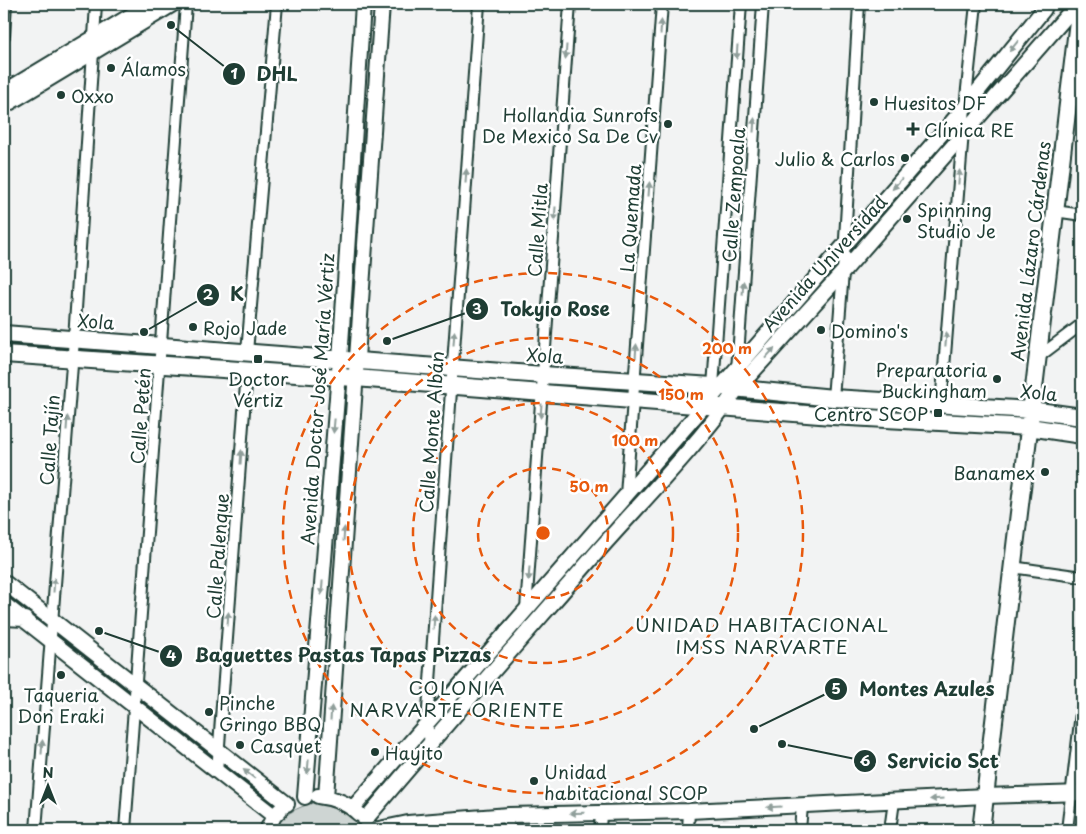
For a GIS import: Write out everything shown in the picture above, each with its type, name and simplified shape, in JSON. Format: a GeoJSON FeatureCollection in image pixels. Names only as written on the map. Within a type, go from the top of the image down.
{"type":"FeatureCollection","features":[{"type":"Feature","properties":{"kind":"main road"},"geometry":{"type":"LineString","coordinates":[[4,92],[150,4]]}},
{"type":"Feature","properties":{"kind":"main road"},"geometry":{"type":"LineString","coordinates":[[4,106],[173,4]]}},
{"type":"Feature","properties":{"kind":"main road","name":"Avenida Doctor José María Vértiz"},"geometry":{"type":"LineString","coordinates":[[348,360],[363,4]]}},
{"type":"Feature","properties":{"kind":"main road","name":"Avenida Doctor José María Vértiz"},"geometry":{"type":"LineString","coordinates":[[305,797],[382,4]]}},
{"type":"Feature","properties":{"kind":"main road","name":"Avenida Universidad"},"geometry":{"type":"LineString","coordinates":[[370,827],[430,743],[673,467],[737,389],[843,272],[1078,4]]}},
{"type":"Feature","properties":{"kind":"main road","name":"Avenida Lázaro Cárdenas"},"geometry":{"type":"LineString","coordinates":[[981,830],[1032,410],[1078,4]]}},
{"type":"Feature","properties":{"kind":"main road","name":"Avenida Universidad"},"geometry":{"type":"LineString","coordinates":[[353,808],[704,405],[716,387],[737,368],[964,107],[1045,6]]}},
{"type":"Feature","properties":{"kind":"main road","name":"Xola"},"geometry":{"type":"LineString","coordinates":[[4,334],[716,387],[833,398],[1032,410],[1082,417]]}},
{"type":"Feature","properties":{"kind":"main road","name":"Xola"},"geometry":{"type":"LineString","coordinates":[[4,354],[724,406],[832,416],[1029,427],[1082,435]]}},
{"type":"Feature","properties":{"kind":"main road","name":"Avenida Doctor José María Vértiz"},"geometry":{"type":"LineString","coordinates":[[326,797],[346,378]]}},
{"type":"Feature","properties":{"kind":"main road"},"geometry":{"type":"LineString","coordinates":[[660,456],[673,467]]}},
{"type":"Feature","properties":{"kind":"main road"},"geometry":{"type":"LineString","coordinates":[[4,582],[287,804]]}},
{"type":"Feature","properties":{"kind":"main road"},"geometry":{"type":"LineString","coordinates":[[4,604],[50,638],[274,816]]}},
{"type":"Feature","properties":{"kind":"main road"},"geometry":{"type":"LineString","coordinates":[[4,618],[25,619]]}},
{"type":"Feature","properties":{"kind":"main road"},"geometry":{"type":"LineString","coordinates":[[487,654],[498,666]]}},
{"type":"Feature","properties":{"kind":"main road"},"geometry":{"type":"LineString","coordinates":[[267,830],[274,816],[287,804],[295,799],[305,797],[326,797],[342,802],[353,808],[370,827],[509,816],[689,811],[1077,793]]}},
{"type":"Feature","properties":{"kind":"street"},"geometry":{"type":"LineString","coordinates":[[4,36],[6,4]]}},
{"type":"Feature","properties":{"kind":"street"},"geometry":{"type":"LineString","coordinates":[[94,37],[96,4]]}},
{"type":"Feature","properties":{"kind":"street","name":"Calle Petén"},"geometry":{"type":"LineString","coordinates":[[125,830],[186,4]]}},
{"type":"Feature","properties":{"kind":"street"},"geometry":{"type":"LineString","coordinates":[[247,352],[276,4]]}},
{"type":"Feature","properties":{"kind":"street","name":"Calle Monte Albán"},"geometry":{"type":"LineString","coordinates":[[430,743],[427,723],[479,4]]}},
{"type":"Feature","properties":{"kind":"street","name":"Calle Mitla"},"geometry":{"type":"LineString","coordinates":[[526,609],[570,4]]}},
{"type":"Feature","properties":{"kind":"street","name":"La Quemada"},"geometry":{"type":"LineString","coordinates":[[626,495],[662,4]]}},
{"type":"Feature","properties":{"kind":"street","name":"Calle Zempoala"},"geometry":{"type":"LineString","coordinates":[[716,387],[741,4]]}},
{"type":"Feature","properties":{"kind":"street","name":"Calle Zempoala"},"geometry":{"type":"LineString","coordinates":[[737,389],[762,4]]}},
{"type":"Feature","properties":{"kind":"street"},"geometry":{"type":"LineString","coordinates":[[833,398],[845,243],[859,4]]}},
{"type":"Feature","properties":{"kind":"street"},"geometry":{"type":"LineString","coordinates":[[941,405],[964,107],[976,4]]}},
{"type":"Feature","properties":{"kind":"street","name":"Calle Tajín"},"geometry":{"type":"LineString","coordinates":[[36,830],[94,52]]}},
{"type":"Feature","properties":{"kind":"street"},"geometry":{"type":"LineString","coordinates":[[1055,210],[1082,215]]}},
{"type":"Feature","properties":{"kind":"street"},"geometry":{"type":"LineString","coordinates":[[1037,358],[1082,324]]}},
{"type":"Feature","properties":{"kind":"street","name":"Calle Palenque"},"geometry":{"type":"LineString","coordinates":[[218,772],[218,750],[247,371]]}},
{"type":"Feature","properties":{"kind":"street"},"geometry":{"type":"LineString","coordinates":[[1012,567],[1082,577]]}},
{"type":"Feature","properties":{"kind":"street"},"geometry":{"type":"LineString","coordinates":[[1067,830],[1077,793],[1082,705]]}},
{"type":"Feature","properties":{"kind":"street"},"geometry":{"type":"LineString","coordinates":[[890,830],[894,801]]}},
{"type":"Feature","properties":{"kind":"street"},"geometry":{"type":"LineString","coordinates":[[800,830],[802,806]]}},
{"type":"Feature","properties":{"kind":"street"},"geometry":{"type":"LineString","coordinates":[[688,830],[689,811]]}},
{"type":"Feature","properties":{"kind":"street"},"geometry":{"type":"LineString","coordinates":[[600,830],[601,813]]}},
{"type":"Feature","properties":{"kind":"street"},"geometry":{"type":"LineString","coordinates":[[508,830],[509,816]]}},
{"type":"Feature","properties":{"kind":"shaded area"},"geometry":{"type":"Polygon","coordinates":[[[313,803],[328,805],[341,810],[353,818],[362,830],[274,830],[291,812],[313,803]]]}},
{"type":"Feature","properties":{"kind":"place","name":"DHL"},"geometry":{"type":"Point","coordinates":[171,25]}},
{"type":"Feature","properties":{"kind":"place","name":"Álamos"},"geometry":{"type":"Point","coordinates":[111,68]}},
{"type":"Feature","properties":{"kind":"place","name":"Oxxo"},"geometry":{"type":"Point","coordinates":[61,95]}},
{"type":"Feature","properties":{"kind":"place","name":"Huesitos DF"},"geometry":{"type":"Point","coordinates":[874,102]}},
{"type":"Feature","properties":{"kind":"place","name":"Hollandia Sunrofs De Mexico Sa De Cv"},"geometry":{"type":"Point","coordinates":[668,124]}},
{"type":"Feature","properties":{"kind":"place","name":"Clínica RE"},"geometry":{"type":"Point","coordinates":[913,129]}},
{"type":"Feature","properties":{"kind":"place","name":"Julio & Carlos"},"geometry":{"type":"Point","coordinates":[905,158]}},
{"type":"Feature","properties":{"kind":"place","name":"Spinning Studio Je"},"geometry":{"type":"Point","coordinates":[907,219]}},
{"type":"Feature","properties":{"kind":"place","name":"Rojo Jade"},"geometry":{"type":"Point","coordinates":[193,327]}},
{"type":"Feature","properties":{"kind":"place","name":"Domino's"},"geometry":{"type":"Point","coordinates":[821,330]}},
{"type":"Feature","properties":{"kind":"place","name":"K"},"geometry":{"type":"Point","coordinates":[144,332]}},
{"type":"Feature","properties":{"kind":"place","name":"Tokyio Rose"},"geometry":{"type":"Point","coordinates":[387,341]}},
{"type":"Feature","properties":{"kind":"place","name":"Doctor Vértiz"},"geometry":{"type":"Point","coordinates":[258,359]}},
{"type":"Feature","properties":{"kind":"place","name":"Preparatoria Buckingham"},"geometry":{"type":"Point","coordinates":[997,379]}},
{"type":"Feature","properties":{"kind":"place","name":"Centro SCOP"},"geometry":{"type":"Point","coordinates":[938,413]}},
{"type":"Feature","properties":{"kind":"place","name":"Banamex"},"geometry":{"type":"Point","coordinates":[1045,472]}},
{"type":"Feature","properties":{"kind":"place","name":"Baguettes Pastas Tapas Pizzas"},"geometry":{"type":"Point","coordinates":[99,631]}},
{"type":"Feature","properties":{"kind":"place","name":"Taqueria Don Eraki"},"geometry":{"type":"Point","coordinates":[61,675]}},
{"type":"Feature","properties":{"kind":"place","name":"Pinche Gringo BBQ"},"geometry":{"type":"Point","coordinates":[209,712]}},
{"type":"Feature","properties":{"kind":"place","name":"Montes Azules"},"geometry":{"type":"Point","coordinates":[754,729]}},
{"type":"Feature","properties":{"kind":"place","name":"Servicio Sct"},"geometry":{"type":"Point","coordinates":[782,744]}},
{"type":"Feature","properties":{"kind":"place","name":"Casquet"},"geometry":{"type":"Point","coordinates":[240,745]}},
{"type":"Feature","properties":{"kind":"place","name":"Hayito"},"geometry":{"type":"Point","coordinates":[375,752]}},
{"type":"Feature","properties":{"kind":"place","name":"Unidad habitacional SCOP"},"geometry":{"type":"Point","coordinates":[534,781]}},
{"type":"Feature","properties":{"kind":"district","name":"UNIDAD HABITACIONAL IMSS NARVARTE"},"geometry":{"type":"Point","coordinates":[762,635]}},
{"type":"Feature","properties":{"kind":"district","name":"COLONIA NARVARTE ORIENTE"},"geometry":{"type":"Point","coordinates":[457,698]}}]}
